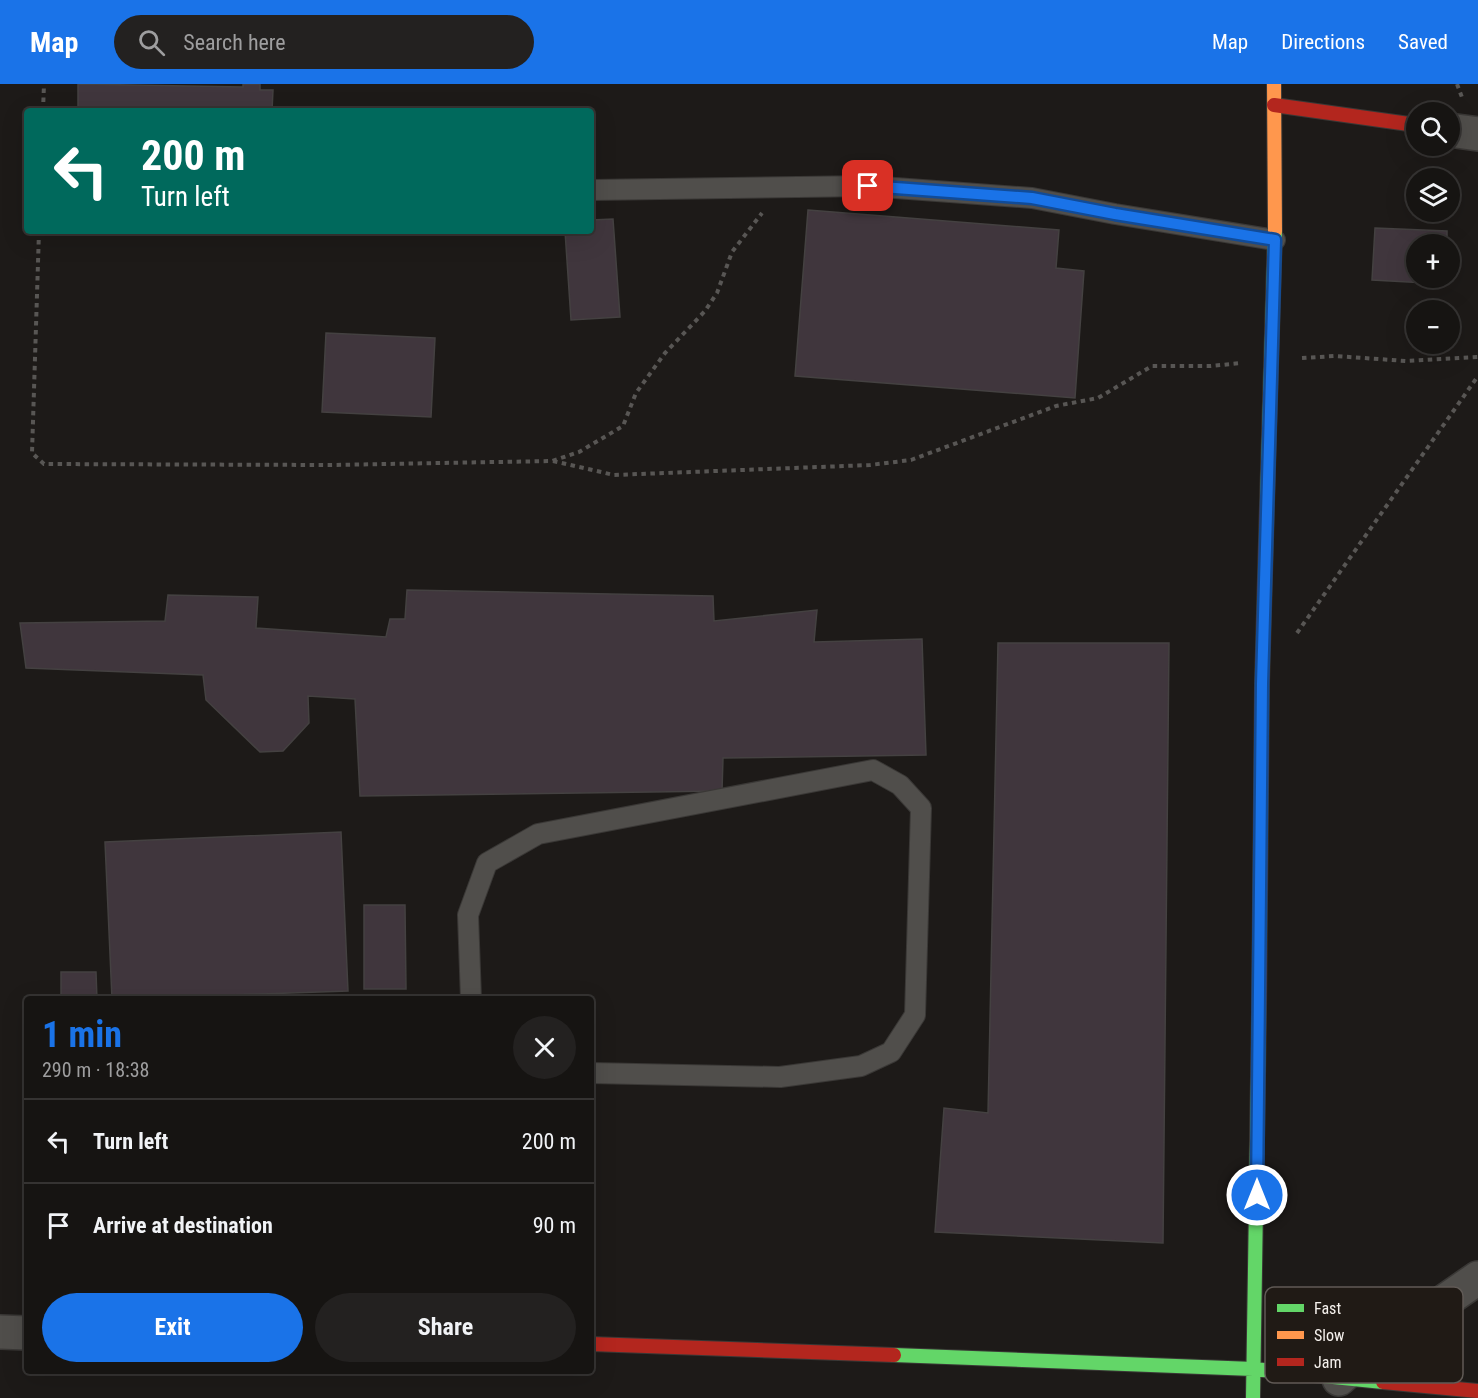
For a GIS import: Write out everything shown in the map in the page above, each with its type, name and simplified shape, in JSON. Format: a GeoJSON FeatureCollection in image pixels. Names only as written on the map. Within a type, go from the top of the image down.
{"type":"FeatureCollection","features":[{"type":"Feature","properties":{"kind":"street"},"geometry":{"type":"LineString","coordinates":[[1252,1398],[1257,1195],[1262,684],[1273,360],[1274,84]]}},
{"type":"Feature","properties":{"kind":"street"},"geometry":{"type":"LineString","coordinates":[[1274,105],[1406,124]]}},
{"type":"Feature","properties":{"kind":"street"},"geometry":{"type":"LineString","coordinates":[[1460,132],[1478,134]]}},
{"type":"Feature","properties":{"kind":"street"},"geometry":{"type":"LineString","coordinates":[[1463,1288],[1478,1278]]}},
{"type":"Feature","properties":{"kind":"street"},"geometry":{"type":"LineString","coordinates":[[0,1332],[24,1333]]}},
{"type":"Feature","properties":{"kind":"street"},"geometry":{"type":"LineString","coordinates":[[594,1344],[1265,1370]]}},
{"type":"Feature","properties":{"kind":"street"},"geometry":{"type":"LineString","coordinates":[[1385,1383],[1478,1391]]}},
{"type":"Feature","properties":{"kind":"lane"},"geometry":{"type":"LineString","coordinates":[[594,190],[868,186],[1032,198],[1275,240]]}},
{"type":"Feature","properties":{"kind":"lane"},"geometry":{"type":"LineString","coordinates":[[471,996],[468,915],[487,864],[538,834],[873,770],[900,785],[921,808],[915,1015],[891,1052],[861,1066],[780,1077],[594,1073]]}},
{"type":"Feature","properties":{"kind":"path"},"geometry":{"type":"LineString","coordinates":[[43,108],[44,84]]}},
{"type":"Feature","properties":{"kind":"path"},"geometry":{"type":"LineString","coordinates":[[552,461],[579,452],[623,426],[636,393],[665,353],[705,311],[717,293],[732,252],[782,187]]}},
{"type":"Feature","properties":{"kind":"path"},"geometry":{"type":"LineString","coordinates":[[39,234],[33,453],[44,464],[330,465],[552,461],[614,475],[870,465],[911,460],[1056,406],[1098,398],[1152,366],[1211,366],[1335,356],[1406,361],[1478,357]]}},
{"type":"Feature","properties":{"kind":"path"},"geometry":{"type":"LineString","coordinates":[[1295,636],[1478,376]]}},
{"type":"Feature","properties":{"kind":"building"},"geometry":{"type":"Polygon","coordinates":[[[78,84],[243,87],[243,84],[260,84],[260,90],[273,90],[272,108],[78,108],[78,84]]]}},
{"type":"Feature","properties":{"kind":"building"},"geometry":{"type":"Polygon","coordinates":[[[808,210],[1059,230],[1056,268],[1084,271],[1075,398],[795,376],[808,210]]]}},
{"type":"Feature","properties":{"kind":"building"},"geometry":{"type":"Polygon","coordinates":[[[613,219],[620,317],[571,320],[565,234],[594,234],[594,220],[613,219]]]}},
{"type":"Feature","properties":{"kind":"building"},"geometry":{"type":"Polygon","coordinates":[[[1375,228],[1447,231],[1447,234],[1406,234],[1406,282],[1372,280],[1375,228]]]}},
{"type":"Feature","properties":{"kind":"building"},"geometry":{"type":"Polygon","coordinates":[[[326,333],[435,338],[431,417],[322,412],[326,333]]]}},
{"type":"Feature","properties":{"kind":"building"},"geometry":{"type":"Polygon","coordinates":[[[407,590],[713,596],[714,621],[817,610],[814,642],[922,639],[926,755],[723,758],[722,791],[360,796],[355,699],[308,696],[309,723],[283,751],[260,752],[206,700],[203,675],[26,668],[20,623],[165,621],[168,595],[258,597],[256,628],[386,637],[390,619],[405,619],[407,590]]]}},
{"type":"Feature","properties":{"kind":"building"},"geometry":{"type":"Polygon","coordinates":[[[998,643],[1169,643],[1163,1243],[935,1232],[944,1108],[988,1113],[998,643]]]}},
{"type":"Feature","properties":{"kind":"building"},"geometry":{"type":"Polygon","coordinates":[[[341,832],[348,991],[200,996],[112,996],[105,842],[341,832]]]}},
{"type":"Feature","properties":{"kind":"building"},"geometry":{"type":"Polygon","coordinates":[[[364,905],[405,905],[406,989],[364,989],[364,905]]]}},
{"type":"Feature","properties":{"kind":"building"},"geometry":{"type":"Polygon","coordinates":[[[61,972],[96,972],[97,996],[61,996],[61,972]]]}},
{"type":"Feature","properties":{"kind":"traffic: fast"},"geometry":{"type":"LineString","coordinates":[[1267,504],[1275,231]]}},
{"type":"Feature","properties":{"kind":"traffic: fast"},"geometry":{"type":"LineString","coordinates":[[1253,1398],[1259,1012]]}},
{"type":"Feature","properties":{"kind":"traffic: fast"},"geometry":{"type":"LineString","coordinates":[[894,1355],[1265,1370]]}},
{"type":"Feature","properties":{"kind":"traffic: slow"},"geometry":{"type":"LineString","coordinates":[[1274,84],[1275,231]]}},
{"type":"Feature","properties":{"kind":"traffic: jam"},"geometry":{"type":"LineString","coordinates":[[1274,105],[1406,124]]}},
{"type":"Feature","properties":{"kind":"traffic: jam"},"geometry":{"type":"LineString","coordinates":[[1259,1012],[1262,684],[1267,504]]}},
{"type":"Feature","properties":{"kind":"traffic: jam"},"geometry":{"type":"LineString","coordinates":[[594,1344],[894,1355]]}},
{"type":"Feature","properties":{"kind":"traffic: jam"},"geometry":{"type":"LineString","coordinates":[[1394,1383],[1478,1391]]}},
{"type":"Feature","properties":{"kind":"route"},"geometry":{"type":"LineString","coordinates":[[868,186],[1032,198],[1275,240],[1262,684],[1257,1195]]}}]}
